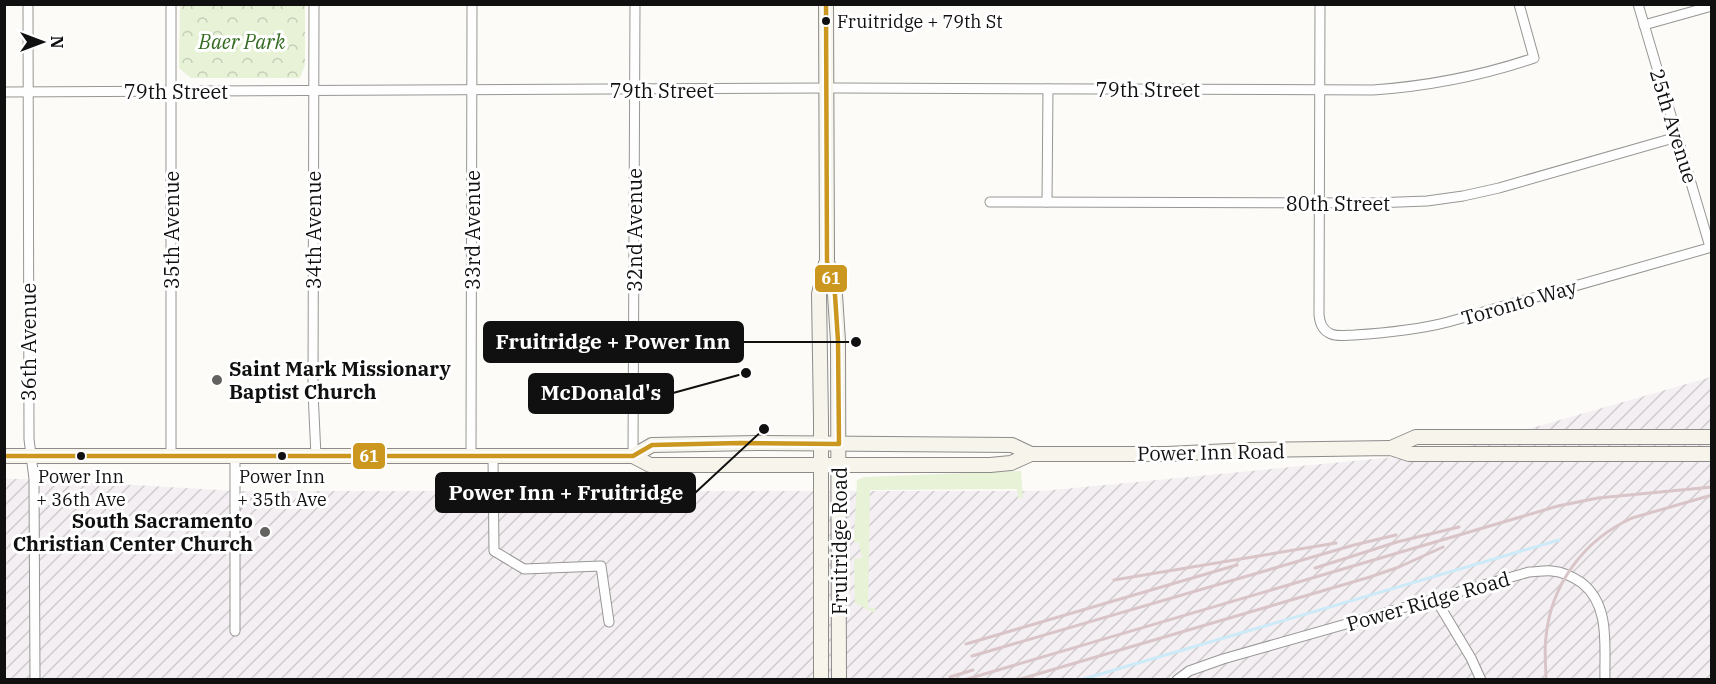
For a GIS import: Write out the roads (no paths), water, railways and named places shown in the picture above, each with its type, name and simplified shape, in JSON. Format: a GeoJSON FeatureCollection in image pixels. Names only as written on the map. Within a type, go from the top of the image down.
{"type":"FeatureCollection","features":[{"type":"Feature","properties":{"kind":"main road","name":"Fruitridge Road"},"geometry":{"type":"LineString","coordinates":[[821,680],[819,294],[826,261],[825,4]]}},
{"type":"Feature","properties":{"kind":"main road","name":"Fruitridge Road"},"geometry":{"type":"LineString","coordinates":[[826,261],[835,295],[838,340],[839,680]]}},
{"type":"Feature","properties":{"kind":"main road","name":"Power Inn Road"},"geometry":{"type":"LineString","coordinates":[[1391,448],[1416,437],[1712,437]]}},
{"type":"Feature","properties":{"kind":"main road","name":"Power Inn Road"},"geometry":{"type":"LineString","coordinates":[[633,456],[652,445],[821,444],[1012,445],[1031,454]]}},
{"type":"Feature","properties":{"kind":"main road","name":"Power Inn Road"},"geometry":{"type":"LineString","coordinates":[[4,456],[633,456],[650,465],[838,466],[1000,464],[1011,463],[1031,454],[1167,454],[1391,448],[1409,454],[1712,454]]}},
{"type":"Feature","properties":{"kind":"street","name":"36th Avenue"},"geometry":{"type":"LineString","coordinates":[[28,4],[29,440],[34,479],[35,680]]}},
{"type":"Feature","properties":{"kind":"street","name":"35th Avenue"},"geometry":{"type":"LineString","coordinates":[[171,4],[171,456]]}},
{"type":"Feature","properties":{"kind":"street","name":"34th Avenue"},"geometry":{"type":"LineString","coordinates":[[314,4],[313,392],[316,456]]}},
{"type":"Feature","properties":{"kind":"street","name":"33rd Avenue"},"geometry":{"type":"LineString","coordinates":[[471,456],[472,4]]}},
{"type":"Feature","properties":{"kind":"street","name":"32nd Avenue"},"geometry":{"type":"LineString","coordinates":[[633,456],[634,4]]}},
{"type":"Feature","properties":{"kind":"street"},"geometry":{"type":"LineString","coordinates":[[1319,203],[1320,4]]}},
{"type":"Feature","properties":{"kind":"street","name":"79th Street"},"geometry":{"type":"LineString","coordinates":[[4,92],[825,89],[1373,90],[1442,83],[1475,76],[1534,58],[1519,4]]}},
{"type":"Feature","properties":{"kind":"street","name":"25th Avenue"},"geometry":{"type":"LineString","coordinates":[[1638,4],[1711,247]]}},
{"type":"Feature","properties":{"kind":"street"},"geometry":{"type":"LineString","coordinates":[[1644,25],[1712,6]]}},
{"type":"Feature","properties":{"kind":"street"},"geometry":{"type":"LineString","coordinates":[[1047,202],[1048,89]]}},
{"type":"Feature","properties":{"kind":"street","name":"80th Street"},"geometry":{"type":"LineString","coordinates":[[990,201],[1400,203],[1463,196],[1499,189],[1677,137]]}},
{"type":"Feature","properties":{"kind":"street","name":"Toronto Way"},"geometry":{"type":"LineString","coordinates":[[1319,203],[1320,324],[1324,330],[1337,335],[1390,333],[1423,328],[1711,247]]}},
{"type":"Feature","properties":{"kind":"street"},"geometry":{"type":"LineString","coordinates":[[235,456],[235,631]]}},
{"type":"Feature","properties":{"kind":"street"},"geometry":{"type":"LineString","coordinates":[[494,457],[494,551],[524,569],[602,566],[609,622]]}},
{"type":"Feature","properties":{"kind":"street","name":"Power Ridge Road"},"geometry":{"type":"LineString","coordinates":[[1177,680],[1189,671],[1223,659],[1528,572],[1550,570],[1572,576],[1589,589],[1601,608],[1605,680]]}},
{"type":"Feature","properties":{"kind":"street"},"geometry":{"type":"LineString","coordinates":[[1435,598],[1481,680]]}},
{"type":"Feature","properties":{"kind":"waterway"},"geometry":{"type":"LineString","coordinates":[[1080,680],[1559,540]]}},
{"type":"Feature","properties":{"kind":"railway"},"geometry":{"type":"LineString","coordinates":[[964,680],[1558,506],[1598,498],[1712,487]]}},
{"type":"Feature","properties":{"kind":"railway"},"geometry":{"type":"LineString","coordinates":[[1546,680],[1545,642],[1549,618],[1563,582],[1585,551],[1599,538],[1632,518],[1712,495]]}},
{"type":"Feature","properties":{"kind":"railway"},"geometry":{"type":"LineString","coordinates":[[1315,568],[1397,542],[1459,527]]}},
{"type":"Feature","properties":{"kind":"railway"},"geometry":{"type":"LineString","coordinates":[[972,656],[1354,545],[1396,535]]}},
{"type":"Feature","properties":{"kind":"railway"},"geometry":{"type":"LineString","coordinates":[[1114,580],[1336,543]]}},
{"type":"Feature","properties":{"kind":"railway"},"geometry":{"type":"LineString","coordinates":[[1017,680],[1370,577],[1443,547]]}},
{"type":"Feature","properties":{"kind":"railway"},"geometry":{"type":"LineString","coordinates":[[966,644],[1237,565]]}},
{"type":"Feature","properties":{"kind":"railway"},"geometry":{"type":"LineString","coordinates":[[950,677],[973,670]]}},
{"type":"Feature","properties":{"kind":"place","name":"Fruitridge + 79th St"},"geometry":{"type":"Point","coordinates":[826,21]}},
{"type":"Feature","properties":{"kind":"place","name":"Fruitridge + Power Inn"},"geometry":{"type":"Point","coordinates":[856,342]}},
{"type":"Feature","properties":{"kind":"place","name":"McDonald's"},"geometry":{"type":"Point","coordinates":[746,373]}},
{"type":"Feature","properties":{"kind":"place","name":"Saint Mark Missionary Baptist Church"},"geometry":{"type":"Point","coordinates":[217,380]}},
{"type":"Feature","properties":{"kind":"place","name":"Power Inn + Fruitridge"},"geometry":{"type":"Point","coordinates":[764,429]}},
{"type":"Feature","properties":{"kind":"place","name":"Power Inn + 36th Ave"},"geometry":{"type":"Point","coordinates":[81,456]}},
{"type":"Feature","properties":{"kind":"place","name":"Power Inn + 35th Ave"},"geometry":{"type":"Point","coordinates":[282,456]}},
{"type":"Feature","properties":{"kind":"place","name":"South Sacramento Christian Center Church"},"geometry":{"type":"Point","coordinates":[265,532]}},
{"type":"Feature","properties":{"kind":"park label","name":"Baer Park"},"geometry":{"type":"Point","coordinates":[242,41]}}]}
